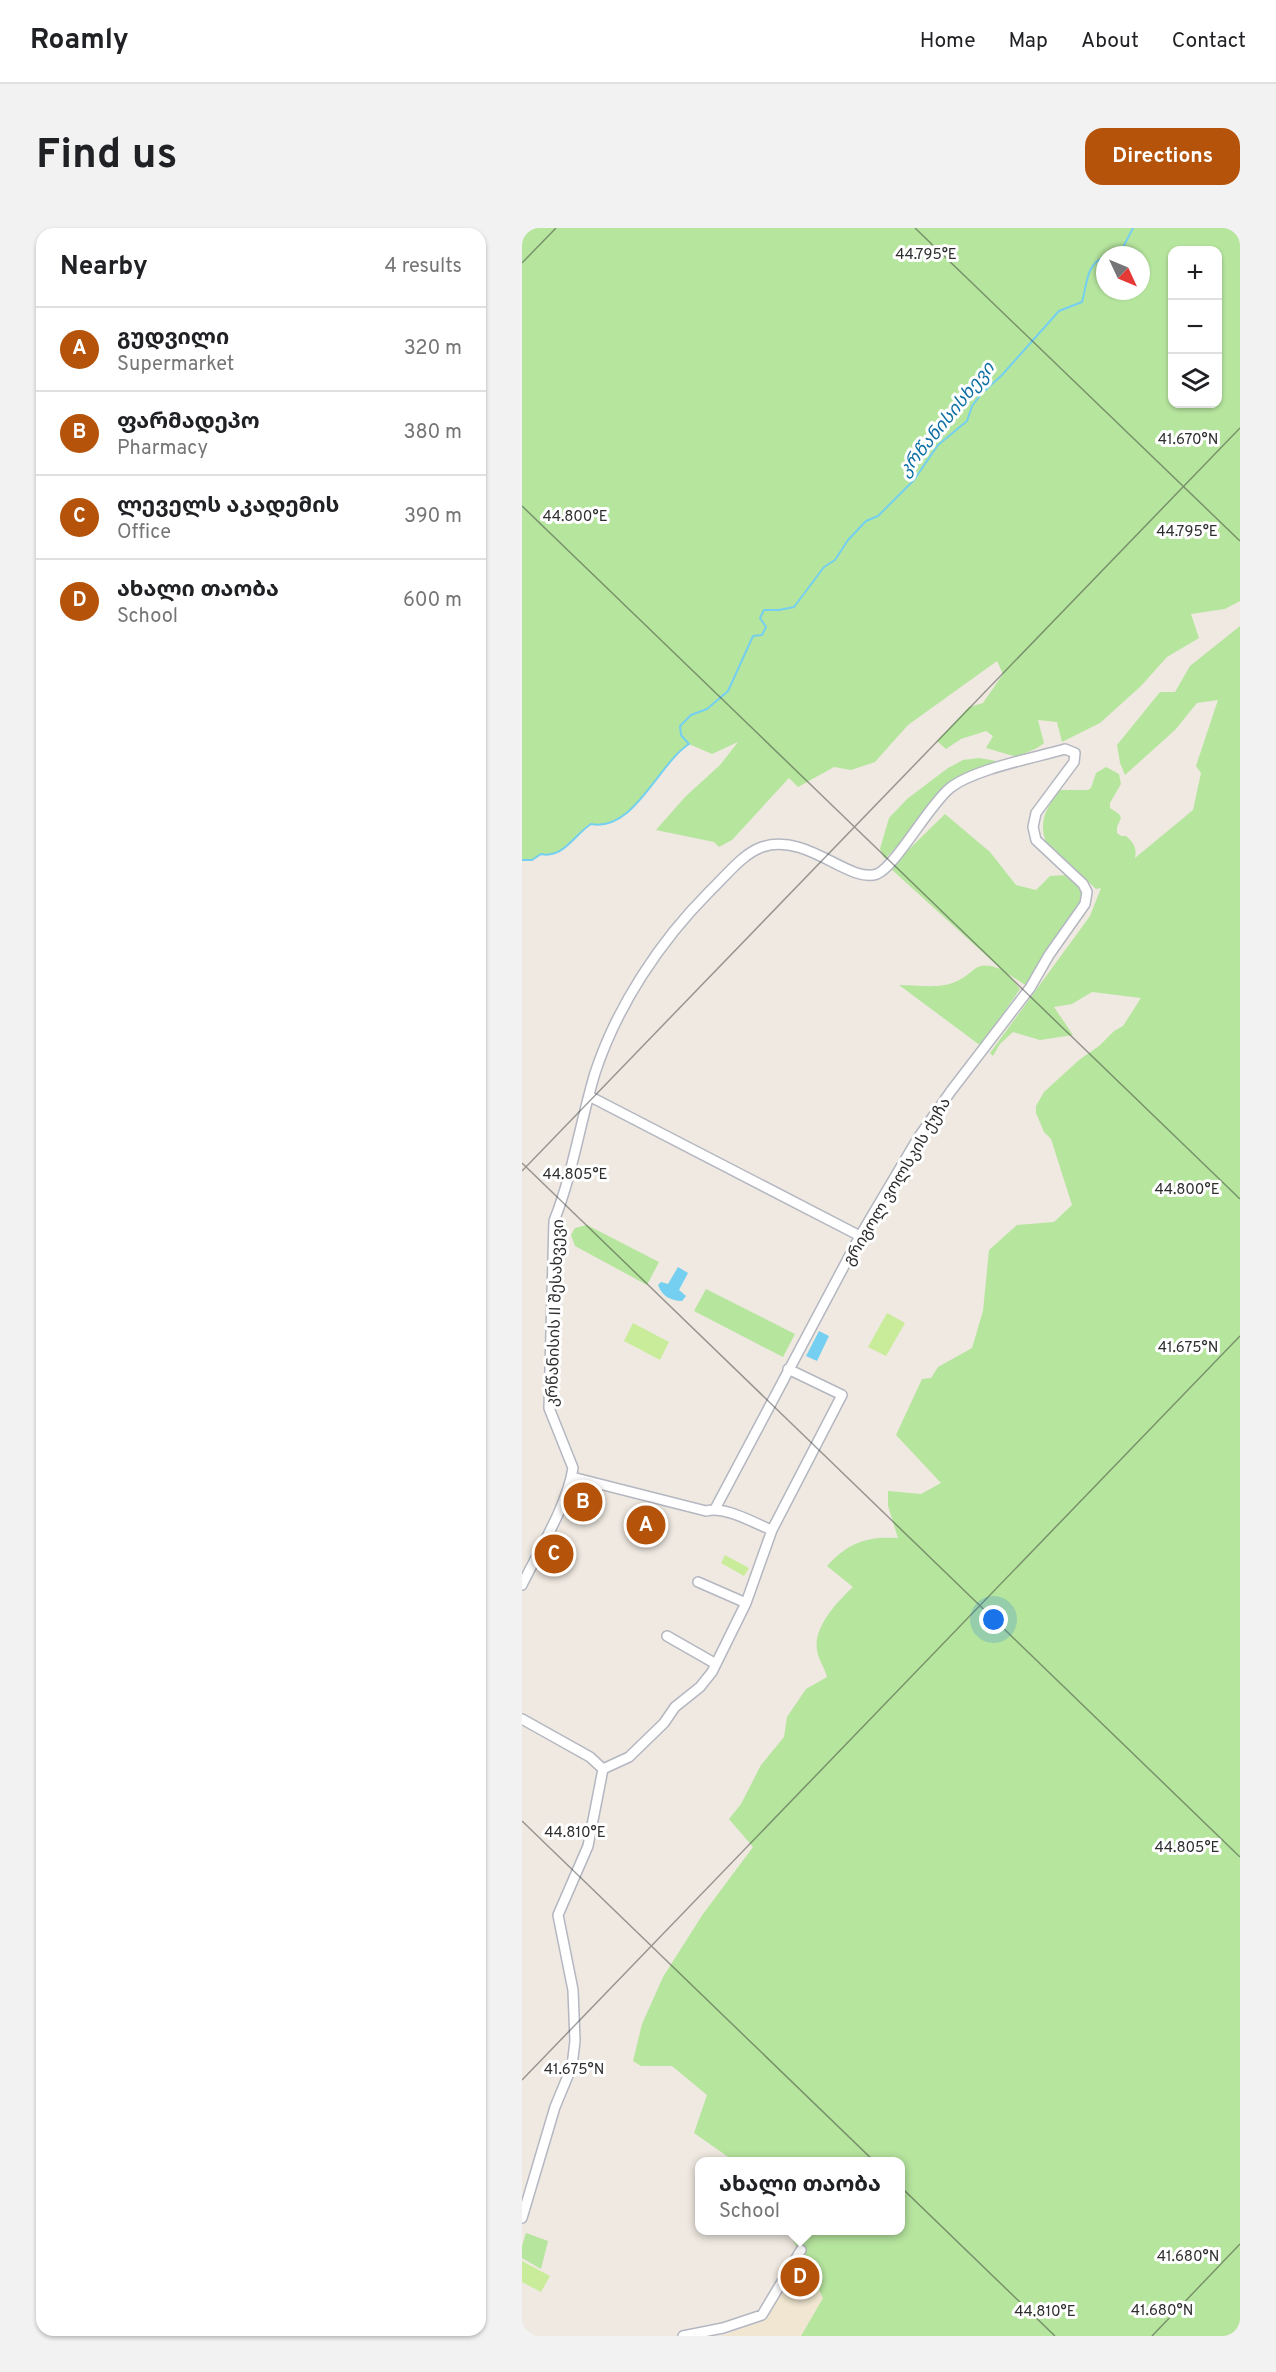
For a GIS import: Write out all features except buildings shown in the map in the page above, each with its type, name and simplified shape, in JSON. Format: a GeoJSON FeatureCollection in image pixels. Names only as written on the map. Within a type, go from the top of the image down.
{"type":"FeatureCollection","features":[{"type":"Feature","properties":{"kind":"street","name":"კრწანისის II შესახვევი"},"geometry":{"type":"LineString","coordinates":[[572,1477],[573,1468],[570,1457],[549,1408],[554,1221],[565,1193],[596,1073],[616,1023],[650,964],[687,914],[745,857],[761,847],[790,843],[862,875],[876,874],[886,868],[926,815],[950,788],[971,776],[1065,749],[1075,753]]}},
{"type":"Feature","properties":{"kind":"street","name":"გრიგოლ ვოლსკის ქუჩა"},"geometry":{"type":"LineString","coordinates":[[715,1509],[860,1236],[918,1138],[1030,988],[1049,955],[1085,904],[1087,892],[1083,884],[1036,840],[1033,827],[1036,813],[1074,762],[1075,753]]}},
{"type":"Feature","properties":{"kind":"street"},"geometry":{"type":"LineString","coordinates":[[589,1096],[860,1236]]}},
{"type":"Feature","properties":{"kind":"street"},"geometry":{"type":"LineString","coordinates":[[603,1768],[629,1757],[663,1724],[675,1707],[700,1687],[716,1664],[746,1603],[772,1530],[842,1395],[788,1369]]}},
{"type":"Feature","properties":{"kind":"street"},"geometry":{"type":"LineString","coordinates":[[522,1585],[572,1477],[700,1510],[715,1509],[772,1530]]}},
{"type":"Feature","properties":{"kind":"street"},"geometry":{"type":"LineString","coordinates":[[698,1582],[746,1603]]}},
{"type":"Feature","properties":{"kind":"street"},"geometry":{"type":"LineString","coordinates":[[667,1636],[716,1664]]}},
{"type":"Feature","properties":{"kind":"street"},"geometry":{"type":"LineString","coordinates":[[522,1719],[590,1757],[603,1768]]}},
{"type":"Feature","properties":{"kind":"street"},"geometry":{"type":"LineString","coordinates":[[522,2218],[555,2107],[572,2066],[575,2041],[573,1990],[558,1915],[588,1846],[603,1768]]}},
{"type":"Feature","properties":{"kind":"street"},"geometry":{"type":"LineString","coordinates":[[683,2336],[713,2332],[762,2315],[801,2250]]}},
{"type":"Feature","properties":{"kind":"shaded area"},"geometry":{"type":"Polygon","coordinates":[[[800,2256],[823,2298],[801,2336],[721,2336],[767,2319],[800,2256]]]}},
{"type":"Feature","properties":{"kind":"green space"},"geometry":{"type":"Polygon","coordinates":[[[522,228],[1240,228],[1240,601],[1225,609],[1191,614],[1199,638],[1167,657],[1141,686],[1100,723],[1062,742],[1057,722],[1038,720],[1044,743],[1017,757],[986,748],[993,736],[986,731],[961,739],[946,749],[937,741],[969,707],[983,703],[1003,674],[997,661],[908,725],[875,762],[851,770],[834,767],[798,787],[789,778],[732,840],[719,847],[714,842],[656,830],[685,797],[720,765],[738,742],[712,754],[689,744],[666,766],[633,807],[620,818],[606,824],[590,824],[562,850],[549,855],[541,854],[532,860],[522,860],[522,228]]]}},
{"type":"Feature","properties":{"kind":"green space"},"geometry":{"type":"Polygon","coordinates":[[[1240,626],[1240,2336],[801,2336],[823,2298],[790,2235],[905,2235],[905,2157],[728,2157],[694,2133],[707,2095],[672,2066],[641,2066],[633,2061],[642,2024],[663,1977],[703,1914],[753,1847],[729,1819],[741,1804],[761,1765],[784,1737],[787,1717],[806,1689],[827,1677],[817,1650],[819,1632],[834,1607],[853,1587],[827,1566],[842,1552],[858,1543],[876,1538],[898,1538],[888,1506],[888,1491],[921,1494],[941,1483],[896,1435],[922,1379],[931,1378],[938,1367],[972,1348],[983,1311],[989,1250],[1017,1225],[1054,1222],[1072,1205],[1051,1139],[1044,1132],[1036,1113],[1036,1106],[1044,1092],[1079,1060],[1123,1026],[1141,998],[1092,992],[1072,1004],[1054,1007],[1073,1035],[1040,1040],[1013,1032],[1000,1044],[993,1056],[990,1053],[1090,916],[1101,888],[1096,889],[1046,842],[1043,821],[1051,802],[1060,790],[1088,790],[1091,788],[1096,773],[1106,767],[1119,774],[1121,784],[1110,803],[1110,808],[1121,818],[1117,833],[1126,836],[1133,843],[1136,851],[1135,858],[1193,810],[1201,773],[1196,766],[1218,700],[1197,703],[1175,730],[1125,775],[1117,745],[1160,692],[1175,692],[1190,666],[1240,626]]]}},
{"type":"Feature","properties":{"kind":"green space"},"geometry":{"type":"Polygon","coordinates":[[[979,758],[1002,762],[950,784],[924,811],[912,830],[885,859],[880,849],[889,818],[907,799],[948,768],[963,760],[979,758]]]}},
{"type":"Feature","properties":{"kind":"green space"},"geometry":{"type":"Polygon","coordinates":[[[945,814],[990,852],[1016,885],[1036,890],[1050,876],[1067,875],[1087,892],[1030,988],[1008,974],[1020,989],[981,1046],[899,985],[949,984],[980,966],[1001,969],[890,868],[945,814]]]}},
{"type":"Feature","properties":{"kind":"green space"},"geometry":{"type":"Polygon","coordinates":[[[587,1225],[659,1262],[647,1285],[575,1246],[571,1235],[575,1228],[587,1225]]]}},
{"type":"Feature","properties":{"kind":"green space"},"geometry":{"type":"Polygon","coordinates":[[[706,1289],[795,1334],[783,1357],[694,1311],[706,1289]]]}},
{"type":"Feature","properties":{"kind":"green space"},"geometry":{"type":"Polygon","coordinates":[[[887,1313],[905,1323],[886,1356],[868,1347],[887,1313]]]}},
{"type":"Feature","properties":{"kind":"green space"},"geometry":{"type":"Polygon","coordinates":[[[633,1323],[669,1342],[660,1360],[624,1341],[633,1323]]]}},
{"type":"Feature","properties":{"kind":"green space"},"geometry":{"type":"Polygon","coordinates":[[[725,1555],[749,1568],[744,1576],[721,1563],[725,1555]]]}},
{"type":"Feature","properties":{"kind":"green space"},"geometry":{"type":"Polygon","coordinates":[[[526,2233],[548,2241],[541,2269],[522,2258],[522,2246],[526,2233]]]}},
{"type":"Feature","properties":{"kind":"green space"},"geometry":{"type":"Polygon","coordinates":[[[522,2261],[550,2276],[541,2292],[522,2282],[522,2261]]]}},
{"type":"Feature","properties":{"kind":"water"},"geometry":{"type":"Polygon","coordinates":[[[678,1267],[688,1273],[679,1290],[686,1296],[682,1301],[667,1297],[658,1285],[661,1282],[668,1284],[678,1267]]]}},
{"type":"Feature","properties":{"kind":"water"},"geometry":{"type":"Polygon","coordinates":[[[819,1331],[829,1336],[817,1361],[806,1356],[819,1331]]]}},
{"type":"Feature","properties":{"kind":"waterway","name":"კრწანისისხევი"},"geometry":{"type":"LineString","coordinates":[[1124,246],[1133,228]]}},
{"type":"Feature","properties":{"kind":"waterway","name":"კრწანისისხევი"},"geometry":{"type":"LineString","coordinates":[[522,860],[532,860],[541,854],[556,853],[591,824],[606,824],[620,818],[633,807],[667,766],[689,744],[681,735],[680,726],[691,715],[707,709],[728,691],[753,636],[762,635],[766,627],[760,618],[764,610],[794,607],[824,567],[835,560],[848,540],[866,521],[878,516],[914,480],[938,445],[967,421],[972,406],[982,393],[1001,376],[1059,311],[1082,302],[1086,282],[1096,262]]}},
{"type":"Feature","properties":{"kind":"place","name":"ფარმადეპო"},"geometry":{"type":"Point","coordinates":[583,1502]}},
{"type":"Feature","properties":{"kind":"place","name":"გუდვილი"},"geometry":{"type":"Point","coordinates":[646,1525]}},
{"type":"Feature","properties":{"kind":"place","name":"ლეველს აკადემის"},"geometry":{"type":"Point","coordinates":[554,1554]}},
{"type":"Feature","properties":{"kind":"place","name":"ახალი თაობა"},"geometry":{"type":"Point","coordinates":[800,2277]}}]}
